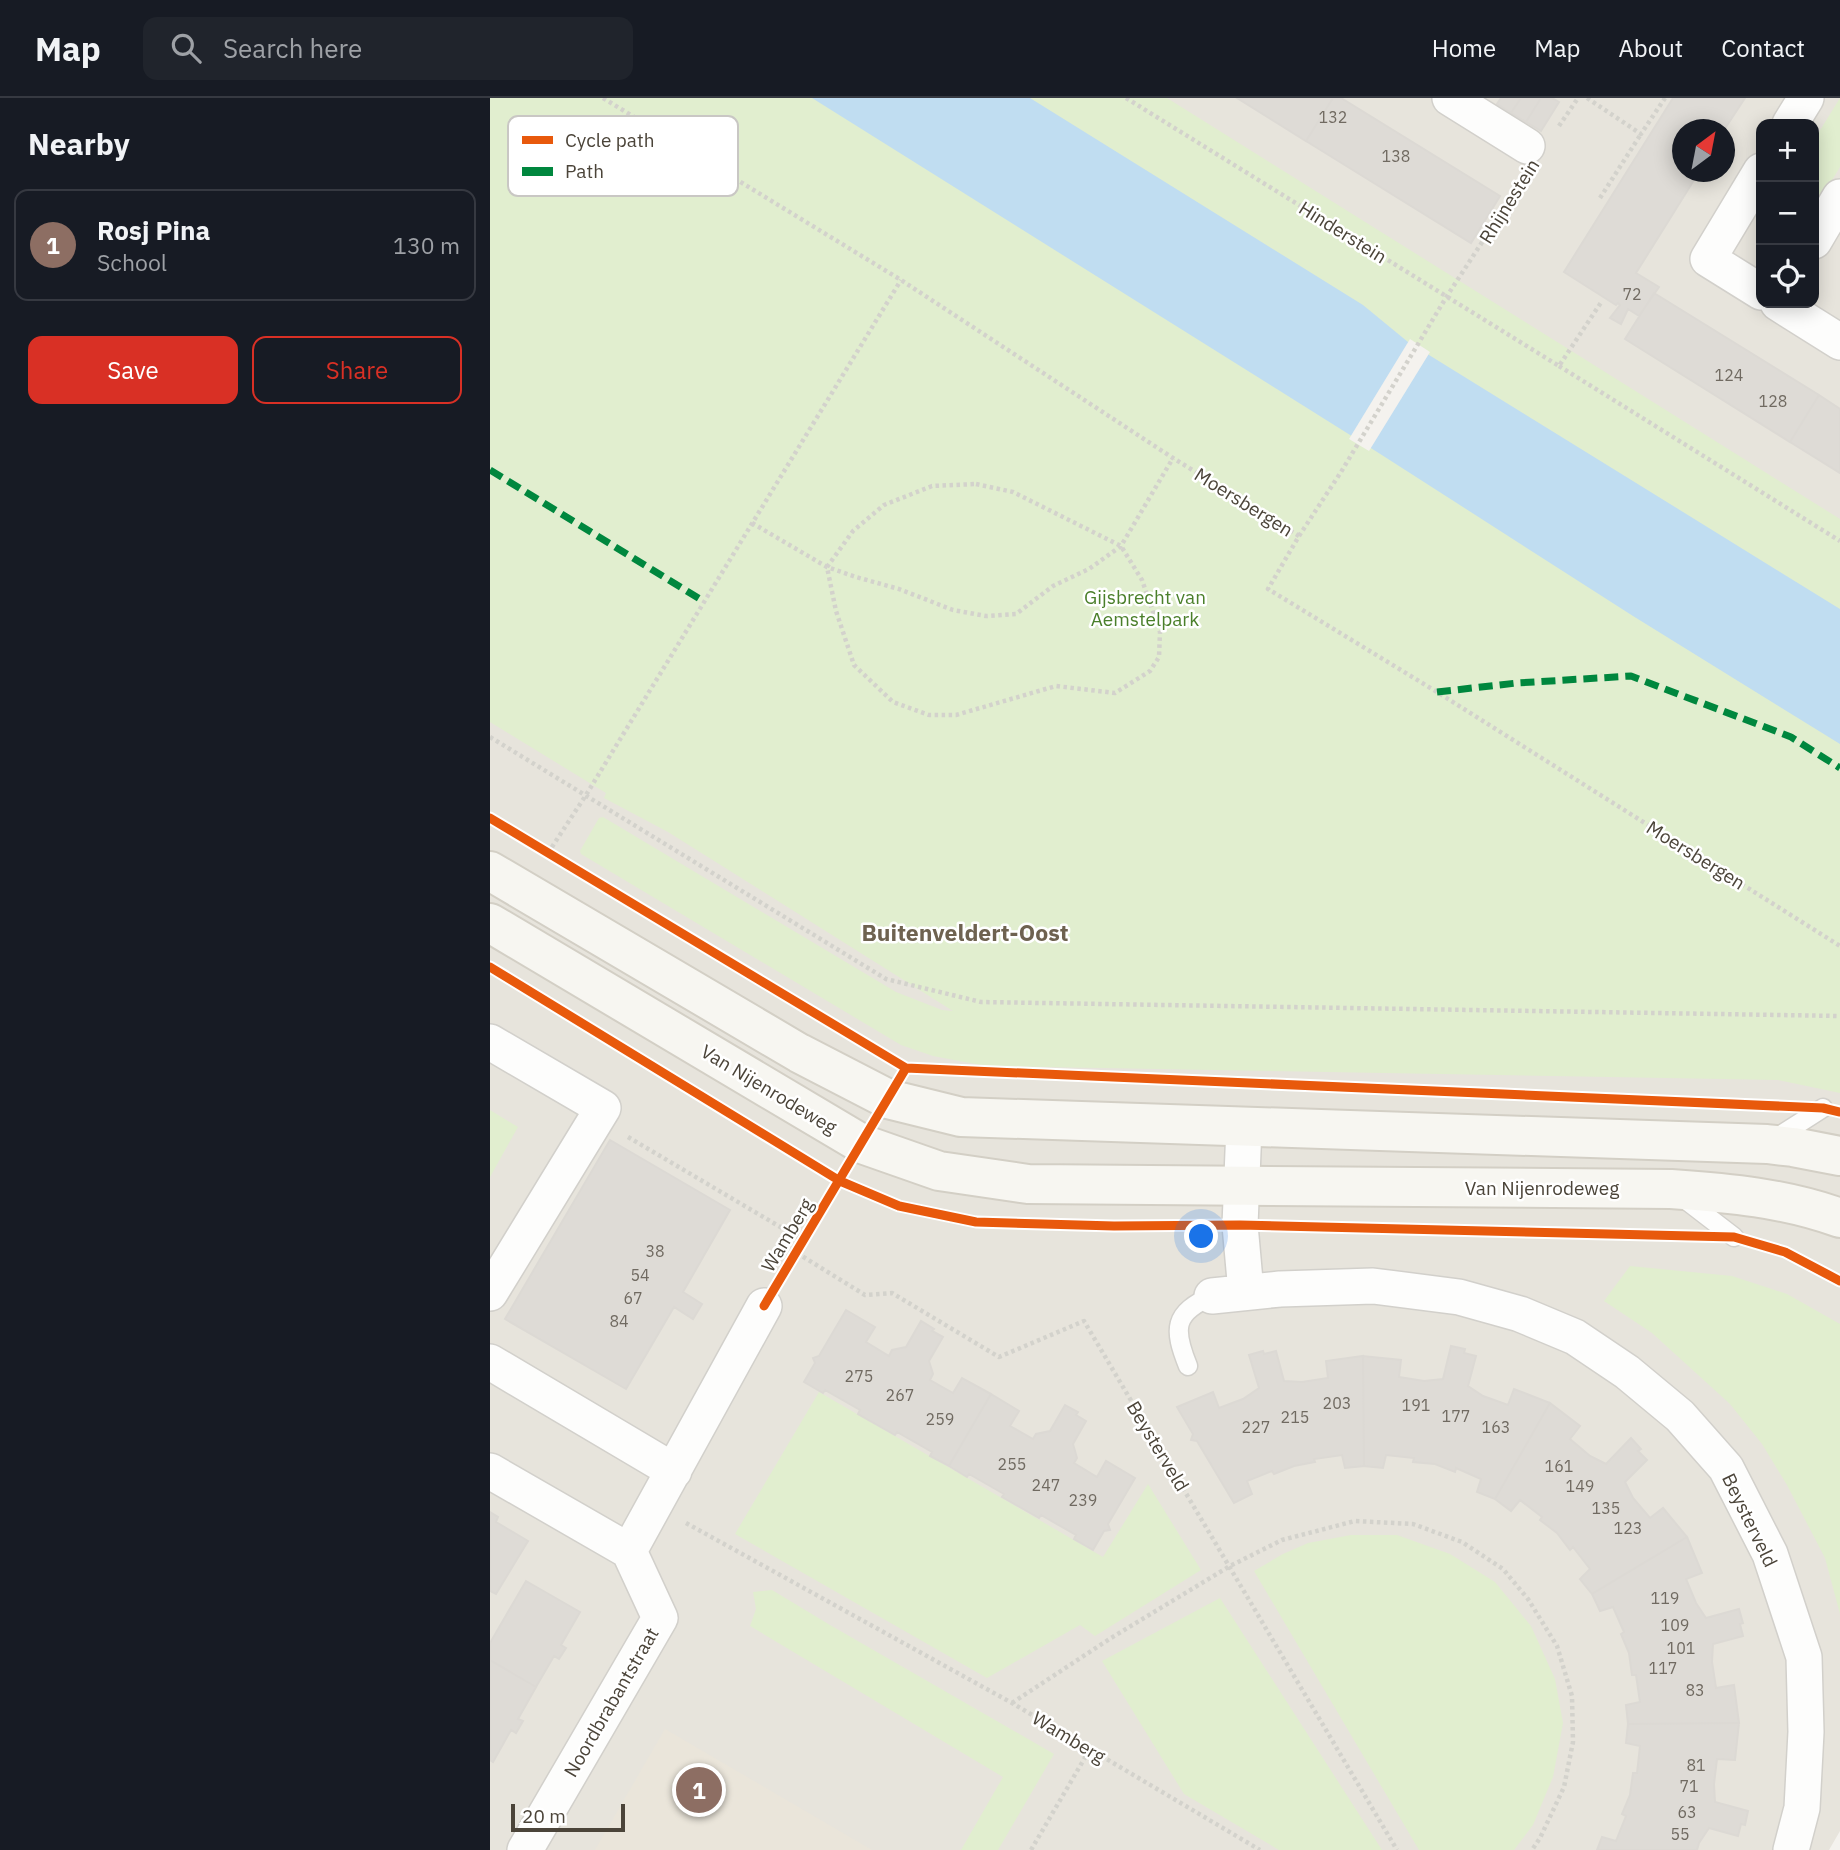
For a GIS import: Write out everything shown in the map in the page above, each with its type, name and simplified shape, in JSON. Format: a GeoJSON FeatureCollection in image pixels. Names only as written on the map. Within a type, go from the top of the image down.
{"type":"FeatureCollection","features":[{"type":"Feature","properties":{"kind":"main road"},"geometry":{"type":"LineString","coordinates":[[490,871],[799,1053],[888,1099],[961,1117],[1767,1144],[1840,1156]]}},
{"type":"Feature","properties":{"kind":"main road","name":"Van Nijenrodeweg"},"geometry":{"type":"LineString","coordinates":[[490,922],[862,1144],[939,1171],[1028,1184],[1671,1189],[1774,1199],[1840,1218]]}},
{"type":"Feature","properties":{"kind":"street","name":"Rhijnestein"},"geometry":{"type":"LineString","coordinates":[[1451,98],[1527,146]]}},
{"type":"Feature","properties":{"kind":"street"},"geometry":{"type":"LineString","coordinates":[[1793,119],[1806,98]]}},
{"type":"Feature","properties":{"kind":"street"},"geometry":{"type":"LineString","coordinates":[[1756,179],[1707,259],[1756,289]]}},
{"type":"Feature","properties":{"kind":"street"},"geometry":{"type":"LineString","coordinates":[[1819,233],[1840,197]]}},
{"type":"Feature","properties":{"kind":"street"},"geometry":{"type":"LineString","coordinates":[[1786,308],[1840,342]]}},
{"type":"Feature","properties":{"kind":"street"},"geometry":{"type":"LineString","coordinates":[[490,1042],[603,1108],[490,1293]]}},
{"type":"Feature","properties":{"kind":"street"},"geometry":{"type":"LineString","coordinates":[[1244,1127],[1240,1225],[1247,1292]]}},
{"type":"Feature","properties":{"kind":"street","name":"Beysterveld"},"geometry":{"type":"LineString","coordinates":[[1212,1296],[1280,1289],[1373,1286],[1459,1297],[1520,1314],[1575,1337],[1627,1372],[1680,1416],[1726,1468],[1770,1554],[1804,1657],[1806,1732],[1802,1808],[1791,1850]]}},
{"type":"Feature","properties":{"kind":"street"},"geometry":{"type":"LineString","coordinates":[[490,1471],[629,1551],[764,1306]]}},
{"type":"Feature","properties":{"kind":"street"},"geometry":{"type":"LineString","coordinates":[[490,1362],[674,1471]]}},
{"type":"Feature","properties":{"kind":"street","name":"Noordbrabantstraat"},"geometry":{"type":"LineString","coordinates":[[525,1850],[660,1618],[629,1551]]}},
{"type":"Feature","properties":{"kind":"lane"},"geometry":{"type":"LineString","coordinates":[[1767,1144],[1823,1108]]}},
{"type":"Feature","properties":{"kind":"lane"},"geometry":{"type":"LineString","coordinates":[[1671,1189],[1734,1237]]}},
{"type":"Feature","properties":{"kind":"lane","name":"Beysterveld"},"geometry":{"type":"LineString","coordinates":[[1188,1366],[1178,1342],[1180,1319],[1193,1304],[1212,1296]]}},
{"type":"Feature","properties":{"kind":"path"},"geometry":{"type":"LineString","coordinates":[[1587,98],[1641,134]]}},
{"type":"Feature","properties":{"kind":"path"},"geometry":{"type":"LineString","coordinates":[[1600,198],[1664,98]]}},
{"type":"Feature","properties":{"kind":"path"},"geometry":{"type":"LineString","coordinates":[[560,860],[543,850],[586,795],[901,280]]}},
{"type":"Feature","properties":{"kind":"path"},"geometry":{"type":"LineString","coordinates":[[1559,366],[1602,301]]}},
{"type":"Feature","properties":{"kind":"path"},"geometry":{"type":"LineString","coordinates":[[752,523],[827,567],[856,577],[899,589],[953,610],[986,616],[1016,614],[1053,586],[1089,569],[1121,546],[1173,458]]}},
{"type":"Feature","properties":{"kind":"path"},"geometry":{"type":"LineString","coordinates":[[976,484],[1013,492],[1121,546],[1142,580],[1160,632],[1159,657],[1150,671],[1115,693],[1056,686],[956,715],[929,715],[893,702],[854,665],[836,611],[827,567],[853,531],[884,505],[932,486],[976,484]]}},
{"type":"Feature","properties":{"kind":"path"},"geometry":{"type":"LineString","coordinates":[[490,737],[886,979],[981,1002],[1840,1017]]}},
{"type":"Feature","properties":{"kind":"path"},"geometry":{"type":"LineString","coordinates":[[597,1118],[804,1241]]}},
{"type":"Feature","properties":{"kind":"path"},"geometry":{"type":"LineString","coordinates":[[1012,1703],[1111,1638],[1230,1566],[1282,1539],[1355,1521],[1413,1524],[1462,1542],[1503,1569],[1528,1599],[1557,1646],[1572,1696],[1573,1742],[1564,1787],[1541,1838],[1532,1850]]}},
{"type":"Feature","properties":{"kind":"path"},"geometry":{"type":"LineString","coordinates":[[1031,1850],[1090,1749]]}},
{"type":"Feature","properties":{"kind":"shaded area"},"geometry":{"type":"Polygon","coordinates":[[[490,98],[1840,98],[1840,1831],[1829,1850],[490,1850],[490,98]]]}},
{"type":"Feature","properties":{"kind":"shaded area"},"geometry":{"type":"Polygon","coordinates":[[[665,1729],[872,1850],[595,1850],[665,1729]]]}},
{"type":"Feature","properties":{"kind":"green space","name":"Gijsbrecht van Aemstelpark"},"geometry":{"type":"Polygon","coordinates":[[[490,98],[1167,98],[1840,519],[1840,1093],[1778,1080],[986,1066],[933,1056],[901,1045],[581,854],[580,851],[599,818],[603,817],[896,992],[942,1010],[953,1011],[668,832],[604,798],[606,793],[490,722],[490,98]]]}},
{"type":"Feature","properties":{"kind":"green space"},"geometry":{"type":"Polygon","coordinates":[[[1840,98],[1840,167],[1819,202],[1819,182],[1819,132],[1840,98]]]}},
{"type":"Feature","properties":{"kind":"green space"},"geometry":{"type":"Polygon","coordinates":[[[490,1110],[518,1127],[490,1177],[490,1110]]]}},
{"type":"Feature","properties":{"kind":"green space"},"geometry":{"type":"Polygon","coordinates":[[[1630,1266],[1732,1276],[1787,1294],[1840,1324],[1840,1614],[1825,1558],[1762,1444],[1730,1404],[1652,1333],[1604,1301],[1630,1266]]]}},
{"type":"Feature","properties":{"kind":"green space"},"geometry":{"type":"Polygon","coordinates":[[[819,1392],[1103,1557],[1148,1484],[1201,1570],[1095,1636],[1080,1625],[987,1678],[735,1534],[819,1392]]]}},
{"type":"Feature","properties":{"kind":"green space"},"geometry":{"type":"Polygon","coordinates":[[[1351,1535],[1397,1535],[1450,1554],[1495,1582],[1531,1626],[1555,1679],[1563,1723],[1553,1777],[1533,1825],[1514,1850],[1419,1850],[1254,1571],[1308,1543],[1351,1535]]]}},
{"type":"Feature","properties":{"kind":"green space"},"geometry":{"type":"Polygon","coordinates":[[[772,1590],[1054,1754],[998,1850],[961,1850],[1003,1777],[750,1626],[756,1609],[753,1592],[772,1590]]]}},
{"type":"Feature","properties":{"kind":"green space"},"geometry":{"type":"Polygon","coordinates":[[[1220,1598],[1382,1850],[1279,1850],[1184,1794],[1102,1661],[1220,1598]]]}},
{"type":"Feature","properties":{"kind":"water"},"geometry":{"type":"Polygon","coordinates":[[[812,98],[1030,98],[1363,305],[1408,342],[1840,609],[1840,744],[1633,616],[1374,450],[812,98]]]}},
{"type":"Feature","properties":{"kind":"pier"},"geometry":{"type":"Polygon","coordinates":[[[1410,339],[1430,352],[1369,451],[1349,439],[1410,339]]]}},
{"type":"Feature","properties":{"kind":"building"},"geometry":{"type":"Polygon","coordinates":[[[1237,98],[1333,98],[1306,141],[1237,98]]]}},
{"type":"Feature","properties":{"kind":"building"},"geometry":{"type":"Polygon","coordinates":[[[1333,98],[1341,98],[1500,196],[1471,243],[1306,141],[1333,98]]]}},
{"type":"Feature","properties":{"kind":"building"},"geometry":{"type":"Polygon","coordinates":[[[1501,98],[1521,98],[1511,113],[1497,104],[1501,98]]]}},
{"type":"Feature","properties":{"kind":"building"},"geometry":{"type":"Polygon","coordinates":[[[1521,98],[1541,98],[1526,122],[1511,113],[1521,98]]]}},
{"type":"Feature","properties":{"kind":"building"},"geometry":{"type":"Polygon","coordinates":[[[1541,98],[1552,98],[1559,102],[1541,131],[1526,122],[1541,98]]]}},
{"type":"Feature","properties":{"kind":"building"},"geometry":{"type":"Polygon","coordinates":[[[1673,98],[1745,98],[1731,119],[1672,119],[1672,182],[1693,182],[1636,273],[1659,287],[1639,316],[1628,309],[1621,324],[1610,318],[1620,305],[1618,303],[1616,305],[1564,272],[1673,98]]]}},
{"type":"Feature","properties":{"kind":"building"},"geometry":{"type":"Polygon","coordinates":[[[1654,293],[1819,395],[1790,442],[1625,339],[1654,293]]]}},
{"type":"Feature","properties":{"kind":"building"},"geometry":{"type":"Polygon","coordinates":[[[1819,395],[1840,409],[1840,473],[1790,442],[1819,395]]]}},
{"type":"Feature","properties":{"kind":"building"},"geometry":{"type":"Polygon","coordinates":[[[610,1140],[730,1210],[683,1292],[702,1304],[693,1319],[674,1307],[626,1389],[505,1319],[610,1140]]]}},
{"type":"Feature","properties":{"kind":"building"},"geometry":{"type":"Polygon","coordinates":[[[846,1310],[875,1327],[866,1342],[889,1356],[892,1350],[906,1347],[921,1321],[943,1337],[929,1361],[933,1374],[930,1380],[953,1393],[962,1378],[991,1394],[949,1466],[930,1456],[932,1452],[897,1432],[895,1435],[858,1414],[860,1410],[825,1390],[823,1393],[804,1382],[815,1363],[813,1358],[819,1356],[846,1310]]]}},
{"type":"Feature","properties":{"kind":"building"},"geometry":{"type":"Polygon","coordinates":[[[1451,1346],[1465,1349],[1464,1353],[1476,1356],[1468,1386],[1483,1396],[1508,1405],[1514,1389],[1550,1403],[1495,1499],[1477,1492],[1481,1479],[1456,1468],[1455,1472],[1435,1464],[1413,1462],[1414,1458],[1386,1455],[1383,1468],[1364,1466],[1363,1356],[1401,1360],[1399,1377],[1424,1381],[1443,1379],[1451,1346]]]}},
{"type":"Feature","properties":{"kind":"building"},"geometry":{"type":"Polygon","coordinates":[[[1263,1351],[1264,1354],[1276,1351],[1284,1381],[1302,1382],[1328,1378],[1326,1361],[1363,1356],[1364,1466],[1345,1468],[1342,1455],[1314,1459],[1315,1462],[1274,1474],[1272,1471],[1247,1481],[1252,1494],[1234,1503],[1197,1441],[1191,1440],[1193,1434],[1177,1407],[1213,1392],[1219,1408],[1243,1399],[1259,1388],[1249,1355],[1263,1351]]]}},
{"type":"Feature","properties":{"kind":"building"},"geometry":{"type":"Polygon","coordinates":[[[991,1394],[1019,1411],[1010,1426],[1033,1439],[1036,1434],[1050,1431],[1065,1405],[1078,1412],[1076,1415],[1086,1421],[1073,1444],[1077,1458],[1074,1463],[1097,1477],[1106,1461],[1135,1478],[1108,1524],[1110,1530],[1104,1531],[1093,1550],[1074,1539],[1076,1535],[1041,1515],[1039,1518],[1002,1497],[1004,1494],[949,1466],[991,1394]]]}},
{"type":"Feature","properties":{"kind":"building"},"geometry":{"type":"Polygon","coordinates":[[[1550,1403],[1580,1426],[1570,1439],[1590,1456],[1606,1464],[1631,1438],[1647,1460],[1625,1482],[1633,1498],[1650,1518],[1663,1508],[1687,1537],[1592,1594],[1580,1579],[1590,1569],[1573,1547],[1570,1550],[1557,1533],[1540,1520],[1542,1517],[1520,1500],[1511,1511],[1495,1499],[1550,1403]]]}},
{"type":"Feature","properties":{"kind":"building"},"geometry":{"type":"Polygon","coordinates":[[[490,1512],[498,1517],[496,1522],[528,1541],[496,1594],[490,1591],[490,1512]]]}},
{"type":"Feature","properties":{"kind":"building"},"geometry":{"type":"Polygon","coordinates":[[[1687,1537],[1702,1573],[1686,1579],[1696,1603],[1706,1618],[1739,1609],[1743,1623],[1740,1624],[1743,1636],[1713,1644],[1712,1662],[1716,1688],[1734,1685],[1739,1723],[1628,1724],[1626,1705],[1640,1702],[1636,1675],[1632,1675],[1629,1653],[1621,1634],[1624,1632],[1613,1607],[1600,1611],[1592,1594],[1687,1537]]]}},
{"type":"Feature","properties":{"kind":"building"},"geometry":{"type":"Polygon","coordinates":[[[526,1581],[580,1612],[561,1645],[566,1648],[559,1659],[554,1656],[536,1687],[490,1660],[490,1643],[526,1581]]]}},
{"type":"Feature","properties":{"kind":"building"},"geometry":{"type":"Polygon","coordinates":[[[490,1660],[536,1687],[518,1719],[523,1721],[516,1733],[511,1730],[493,1762],[490,1760],[490,1660]]]}},
{"type":"Feature","properties":{"kind":"building"},"geometry":{"type":"Polygon","coordinates":[[[1739,1723],[1735,1760],[1717,1759],[1714,1784],[1715,1802],[1748,1811],[1745,1825],[1741,1824],[1738,1836],[1709,1828],[1697,1850],[1597,1850],[1602,1837],[1616,1841],[1626,1816],[1622,1814],[1630,1795],[1633,1773],[1637,1773],[1640,1746],[1626,1743],[1628,1724],[1739,1723]]]}},
{"type":"Feature","properties":{"kind":"marked path"},"geometry":{"type":"LineString","coordinates":[[490,470],[703,601]]}},
{"type":"Feature","properties":{"kind":"marked path"},"geometry":{"type":"LineString","coordinates":[[1437,692],[1517,683],[1631,676],[1791,737],[1840,768]]}},
{"type":"Feature","properties":{"kind":"cycle path"},"geometry":{"type":"LineString","coordinates":[[490,818],[906,1068],[1823,1108],[1840,1112]]}},
{"type":"Feature","properties":{"kind":"cycle path"},"geometry":{"type":"LineString","coordinates":[[490,967],[840,1181],[899,1206],[976,1222],[1114,1226],[1240,1225],[1734,1237],[1785,1252],[1840,1281]]}},
{"type":"Feature","properties":{"kind":"cycle path","name":"Wamberg"},"geometry":{"type":"LineString","coordinates":[[764,1306],[906,1068]]}},
{"type":"Feature","properties":{"kind":"place","name":"Rosj Pina"},"geometry":{"type":"Point","coordinates":[699,1790]}},
{"type":"Feature","properties":{"kind":"district","name":"Buitenveldert-Oost"},"geometry":{"type":"Point","coordinates":[965,932]}}]}
